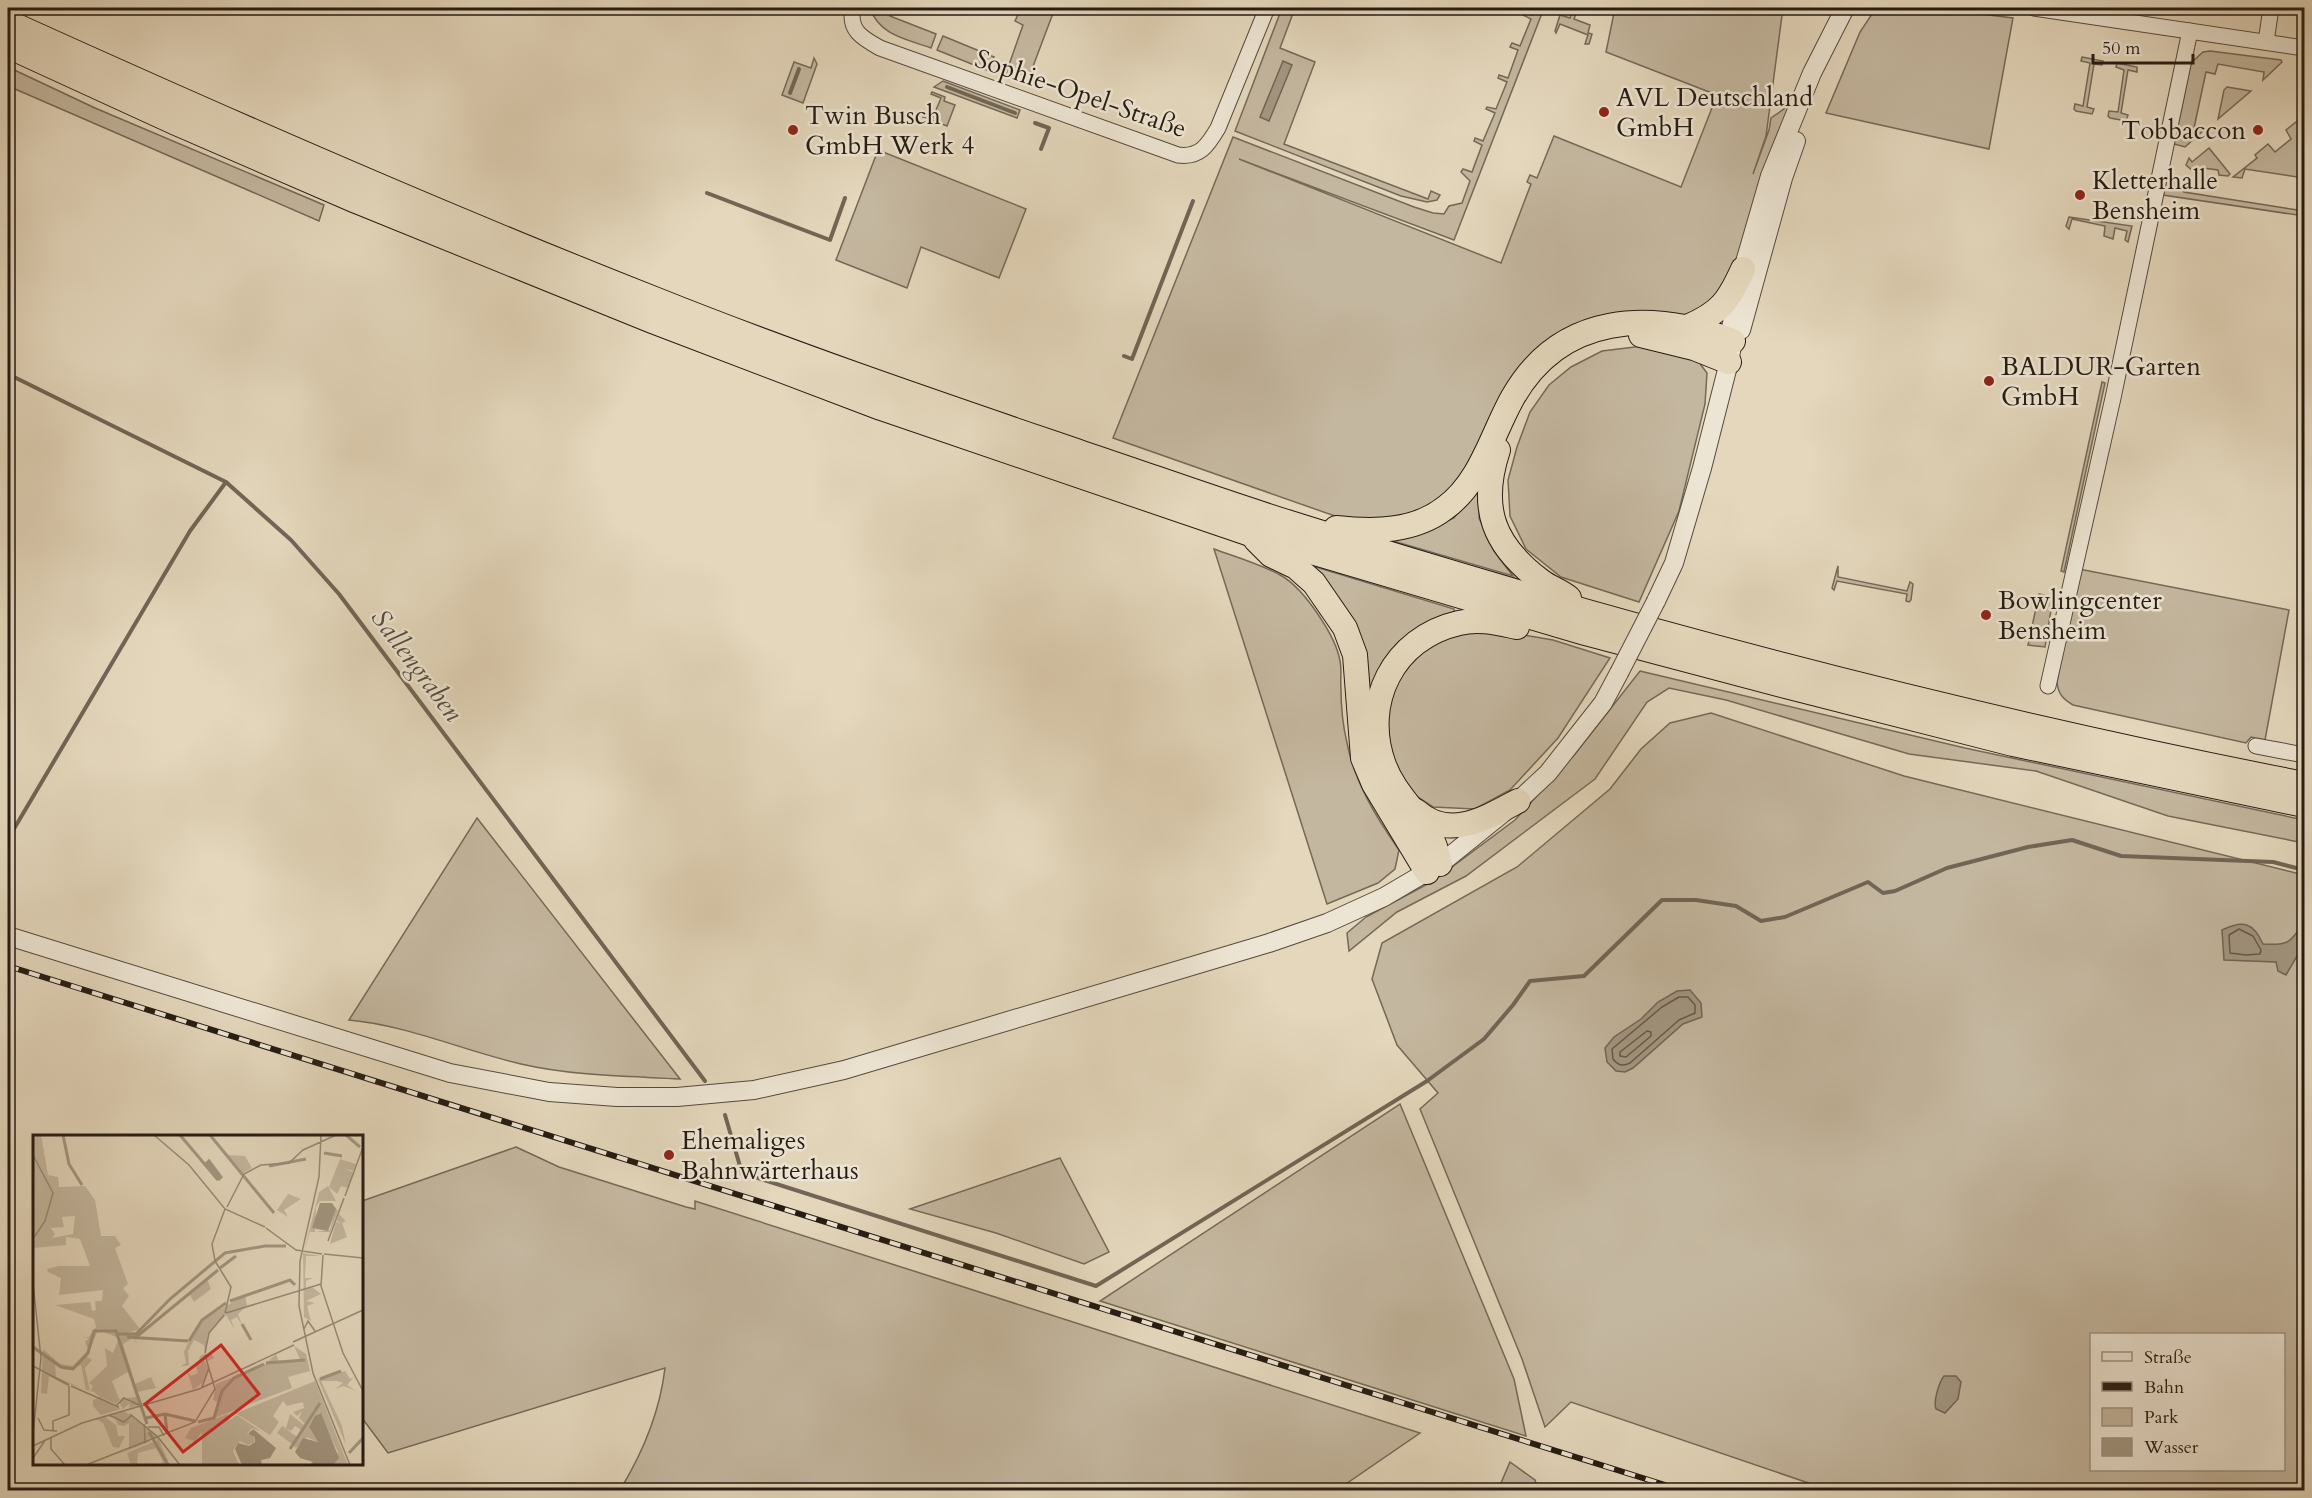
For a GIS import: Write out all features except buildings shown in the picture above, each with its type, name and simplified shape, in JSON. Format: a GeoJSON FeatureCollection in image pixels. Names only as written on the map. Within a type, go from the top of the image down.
{"type":"FeatureCollection","features":[{"type":"Feature","properties":{"kind":"highway"},"geometry":{"type":"LineString","coordinates":[[8,22],[229,123],[659,301],[866,379],[1585,622],[1785,665],[1986,716],[2304,784]]}},
{"type":"Feature","properties":{"kind":"highway"},"geometry":{"type":"LineString","coordinates":[[8,46],[176,123],[356,201],[652,321],[881,408],[1247,533],[1585,622],[2013,744],[2304,806]]}},
{"type":"Feature","properties":{"kind":"highway"},"geometry":{"type":"LineString","coordinates":[[1687,327],[1707,319],[1719,310],[1731,295],[1743,268]]}},
{"type":"Feature","properties":{"kind":"highway"},"geometry":{"type":"LineString","coordinates":[[1283,521],[1343,529],[1385,531],[1414,524],[1445,508],[1469,484],[1513,397],[1533,368],[1558,345],[1587,330],[1621,323],[1687,327],[1731,351]]}},
{"type":"Feature","properties":{"kind":"highway"},"geometry":{"type":"LineString","coordinates":[[1585,622],[1563,593],[1544,583],[1517,561],[1496,532],[1489,500],[1491,471],[1500,444],[1520,403],[1540,375],[1568,351],[1592,340],[1623,333],[1649,335],[1695,348],[1731,351]]}},
{"type":"Feature","properties":{"kind":"highway"},"geometry":{"type":"LineString","coordinates":[[1247,533],[1271,555],[1296,567],[1314,583],[1345,628],[1355,655],[1359,687],[1359,724],[1364,758],[1374,784],[1433,868]]}},
{"type":"Feature","properties":{"kind":"highway"},"geometry":{"type":"LineString","coordinates":[[1433,868],[1432,838],[1385,768],[1378,748],[1376,729],[1378,704],[1386,679],[1399,658],[1408,650],[1432,632],[1459,623],[1484,621],[1549,633],[1585,622]]}},
{"type":"Feature","properties":{"kind":"highway"},"geometry":{"type":"LineString","coordinates":[[1406,802],[1425,819],[1441,825],[1459,827],[1483,820],[1518,801]]}},
{"type":"Feature","properties":{"kind":"street","name":"Sophie-Opel-Straße"},"geometry":{"type":"LineString","coordinates":[[853,8],[852,26],[858,35],[880,48],[1189,157],[1209,145],[1218,128],[1267,8]]}},
{"type":"Feature","properties":{"kind":"street"},"geometry":{"type":"LineString","coordinates":[[1731,351],[1731,328],[1743,268],[1770,176],[1812,73],[1845,8]]}},
{"type":"Feature","properties":{"kind":"street"},"geometry":{"type":"LineString","coordinates":[[8,936],[450,1073],[549,1092],[617,1097],[677,1097],[754,1090],[844,1070],[1269,943],[1327,923],[1384,897],[1433,868],[1518,801],[1548,773],[1603,703],[1674,564],[1731,351],[1741,330],[1783,178],[1823,77],[1860,8]]}},
{"type":"Feature","properties":{"kind":"street"},"geometry":{"type":"LineString","coordinates":[[2034,8],[2304,48]]}},
{"type":"Feature","properties":{"kind":"street"},"geometry":{"type":"LineString","coordinates":[[2266,42],[2271,8]]}},
{"type":"Feature","properties":{"kind":"street"},"geometry":{"type":"LineString","coordinates":[[2048,686],[2116,381],[2190,31]]}},
{"type":"Feature","properties":{"kind":"street"},"geometry":{"type":"LineString","coordinates":[[2256,746],[2304,755]]}},
{"type":"Feature","properties":{"kind":"green space"},"geometry":{"type":"Polygon","coordinates":[[[870,8],[893,8],[890,16],[936,34],[931,48],[894,35],[880,24],[870,8]]]}},
{"type":"Feature","properties":{"kind":"green space"},"geometry":{"type":"Polygon","coordinates":[[[1021,8],[1055,8],[1029,77],[1016,72],[1013,79],[1005,76],[1023,25],[1015,21],[1021,8]]]}},
{"type":"Feature","properties":{"kind":"green space"},"geometry":{"type":"Polygon","coordinates":[[[1282,8],[1295,8],[1280,48],[1315,62],[1284,144],[1428,199],[1431,191],[1440,195],[1437,200],[1427,202],[1401,196],[1235,131],[1282,8]]]}},
{"type":"Feature","properties":{"kind":"green space"},"geometry":{"type":"Polygon","coordinates":[[[1536,8],[1544,8],[1454,240],[1239,159],[1501,263],[1531,184],[1527,182],[1530,175],[1537,178],[1554,136],[1681,187],[1717,95],[1606,52],[1615,8],[1783,8],[1766,136],[1753,174],[1769,130],[1771,118],[1790,105],[1741,252],[1722,294],[1688,318],[1570,332],[1444,498],[1411,517],[1352,522],[1113,438],[1233,137],[1414,207],[1444,214],[1449,206],[1462,203],[1470,181],[1461,172],[1463,169],[1472,172],[1482,145],[1474,141],[1475,138],[1483,141],[1495,113],[1486,109],[1487,107],[1496,109],[1507,82],[1498,78],[1499,75],[1508,78],[1518,50],[1510,47],[1512,43],[1520,46],[1531,19],[1523,15],[1524,12],[1533,15],[1536,8]]]}},
{"type":"Feature","properties":{"kind":"green space"},"geometry":{"type":"Polygon","coordinates":[[[1571,8],[1578,8],[1574,19],[1590,25],[1588,33],[1592,34],[1589,44],[1585,44],[1588,35],[1560,24],[1556,33],[1555,31],[1560,15],[1570,18],[1573,9],[1571,8]]]}},
{"type":"Feature","properties":{"kind":"green space"},"geometry":{"type":"Polygon","coordinates":[[[1876,8],[1932,8],[2013,18],[1989,149],[1826,113],[1860,32],[1876,8]]]}},
{"type":"Feature","properties":{"kind":"green space"},"geometry":{"type":"Polygon","coordinates":[[[943,36],[994,57],[989,71],[937,50],[943,36]]]}},
{"type":"Feature","properties":{"kind":"green space"},"geometry":{"type":"Polygon","coordinates":[[[2203,52],[2281,60],[2282,62],[2263,80],[2264,72],[2218,64],[2215,74],[2206,72],[2194,128],[2204,130],[2185,147],[2174,144],[2191,63],[2203,52]]]}},
{"type":"Feature","properties":{"kind":"green space"},"geometry":{"type":"Polygon","coordinates":[[[2082,57],[2103,61],[2102,65],[2094,64],[2087,107],[2094,109],[2092,114],[2074,109],[2075,104],[2083,106],[2090,63],[2081,61],[2082,57]]]}},
{"type":"Feature","properties":{"kind":"green space"},"geometry":{"type":"Polygon","coordinates":[[[814,58],[817,64],[803,103],[782,95],[794,62],[811,68],[814,58]]]}},
{"type":"Feature","properties":{"kind":"green space"},"geometry":{"type":"Polygon","coordinates":[[[2117,63],[2137,67],[2137,72],[2128,70],[2121,113],[2128,115],[2126,121],[2108,116],[2109,111],[2118,112],[2124,70],[2116,67],[2117,63]]]}},
{"type":"Feature","properties":{"kind":"green space"},"geometry":{"type":"Polygon","coordinates":[[[8,67],[95,108],[324,205],[319,221],[8,86],[8,67]]]}},
{"type":"Feature","properties":{"kind":"green space"},"geometry":{"type":"Polygon","coordinates":[[[943,81],[1020,110],[1017,118],[934,87],[943,81]]]}},
{"type":"Feature","properties":{"kind":"green space"},"geometry":{"type":"Polygon","coordinates":[[[2227,87],[2251,91],[2218,119],[2224,90],[2227,87]]]}},
{"type":"Feature","properties":{"kind":"green space"},"geometry":{"type":"Polygon","coordinates":[[[932,92],[945,97],[944,101],[955,105],[947,126],[923,117],[924,114],[933,117],[941,98],[931,94],[932,92]]]}},
{"type":"Feature","properties":{"kind":"green space"},"geometry":{"type":"Polygon","coordinates":[[[2301,118],[2299,123],[2304,130],[2304,178],[2245,169],[2242,178],[2233,177],[2257,158],[2255,155],[2268,144],[2275,152],[2291,139],[2286,130],[2301,118]]]}},
{"type":"Feature","properties":{"kind":"green space"},"geometry":{"type":"Polygon","coordinates":[[[2209,148],[2230,174],[2228,176],[2219,175],[2218,170],[2195,167],[2194,172],[2186,165],[2189,158],[2192,162],[2209,148]]]}},
{"type":"Feature","properties":{"kind":"green space"},"geometry":{"type":"Polygon","coordinates":[[[878,150],[1026,209],[999,278],[921,247],[907,288],[836,260],[878,150]]]}},
{"type":"Feature","properties":{"kind":"green space"},"geometry":{"type":"Polygon","coordinates":[[[2166,180],[2185,182],[2184,192],[2304,211],[2304,216],[2163,195],[2166,180]]]}},
{"type":"Feature","properties":{"kind":"green space"},"geometry":{"type":"Polygon","coordinates":[[[2069,217],[2132,226],[2128,242],[2125,240],[2127,231],[2115,228],[2113,239],[2104,236],[2105,226],[2072,219],[2069,229],[2066,226],[2069,217]]]}},
{"type":"Feature","properties":{"kind":"green space"},"geometry":{"type":"Polygon","coordinates":[[[1651,345],[1698,361],[1707,373],[1705,404],[1679,511],[1639,602],[1561,577],[1526,549],[1510,516],[1508,480],[1530,412],[1549,385],[1571,367],[1602,351],[1651,345]]]}},
{"type":"Feature","properties":{"kind":"green space"},"geometry":{"type":"Polygon","coordinates":[[[2102,382],[2105,383],[2064,572],[2061,571],[2102,382]]]}},
{"type":"Feature","properties":{"kind":"green space"},"geometry":{"type":"Polygon","coordinates":[[[1481,481],[1479,518],[1494,551],[1513,576],[1393,541],[1454,518],[1481,481]]]}},
{"type":"Feature","properties":{"kind":"green space"},"geometry":{"type":"Polygon","coordinates":[[[1214,549],[1266,568],[1291,582],[1318,614],[1337,651],[1341,664],[1343,723],[1355,772],[1367,799],[1399,850],[1395,869],[1378,883],[1327,904],[1214,549]]]}},
{"type":"Feature","properties":{"kind":"green space"},"geometry":{"type":"Polygon","coordinates":[[[1838,566],[1838,577],[1907,591],[1910,582],[1913,584],[1911,600],[1906,601],[1907,594],[1837,581],[1834,590],[1832,588],[1838,566]]]}},
{"type":"Feature","properties":{"kind":"green space"},"geometry":{"type":"Polygon","coordinates":[[[1316,567],[1454,609],[1455,614],[1366,704],[1313,573],[1316,567]]]}},
{"type":"Feature","properties":{"kind":"green space"},"geometry":{"type":"Polygon","coordinates":[[[2079,569],[2289,610],[2265,740],[2251,737],[2246,743],[2073,705],[2064,698],[2057,682],[2079,569]]]}},
{"type":"Feature","properties":{"kind":"green space"},"geometry":{"type":"Polygon","coordinates":[[[2039,594],[2053,597],[2045,647],[2028,645],[2039,594]]]}},
{"type":"Feature","properties":{"kind":"green space"},"geometry":{"type":"Polygon","coordinates":[[[1478,627],[1553,640],[1610,658],[1558,738],[1510,790],[1475,809],[1433,807],[1407,790],[1389,754],[1383,719],[1400,674],[1430,642],[1478,627]]]}},
{"type":"Feature","properties":{"kind":"green space"},"geometry":{"type":"Polygon","coordinates":[[[1640,671],[1965,748],[2304,820],[2304,843],[2168,816],[2036,771],[1909,754],[1726,700],[1669,688],[1647,702],[1595,779],[1466,876],[1397,912],[1349,951],[1347,933],[1366,917],[1433,881],[1515,820],[1575,754],[1640,671]]]}},
{"type":"Feature","properties":{"kind":"green space"},"geometry":{"type":"Polygon","coordinates":[[[1711,713],[1904,776],[2304,875],[2304,1490],[1829,1490],[1571,1402],[1545,1427],[1522,1359],[1420,1109],[1438,1093],[1397,1045],[1372,979],[1382,943],[1517,867],[1610,789],[1641,749],[1670,723],[1711,713]]]}},
{"type":"Feature","properties":{"kind":"green space"},"geometry":{"type":"Polygon","coordinates":[[[477,818],[680,1079],[600,1075],[541,1068],[500,1059],[392,1027],[349,1020],[477,818]]]}},
{"type":"Feature","properties":{"kind":"green space"},"geometry":{"type":"Polygon","coordinates":[[[1400,1104],[1514,1379],[1526,1436],[1100,1301],[1400,1104]]]}},
{"type":"Feature","properties":{"kind":"green space"},"geometry":{"type":"Polygon","coordinates":[[[516,1147],[559,1167],[686,1207],[695,1209],[695,1201],[1420,1433],[1337,1490],[620,1490],[649,1432],[663,1384],[665,1368],[388,1453],[363,1419],[363,1201],[516,1147]]]}},
{"type":"Feature","properties":{"kind":"green space"},"geometry":{"type":"Polygon","coordinates":[[[1060,1158],[1109,1252],[1084,1264],[996,1233],[910,1209],[1060,1158]]]}},
{"type":"Feature","properties":{"kind":"green space"},"geometry":{"type":"Polygon","coordinates":[[[1510,1462],[1535,1480],[1538,1490],[1498,1490],[1510,1462]]]}},
{"type":"Feature","properties":{"kind":"water"},"geometry":{"type":"Polygon","coordinates":[[[1283,61],[1292,65],[1269,121],[1260,117],[1283,61]]]}},
{"type":"Feature","properties":{"kind":"water"},"geometry":{"type":"Polygon","coordinates":[[[2304,921],[2304,948],[2286,975],[2278,971],[2276,962],[2224,960],[2222,930],[2236,925],[2247,925],[2255,931],[2263,944],[2279,944],[2292,938],[2304,921]]]}},
{"type":"Feature","properties":{"kind":"water"},"geometry":{"type":"Polygon","coordinates":[[[1690,990],[1701,1003],[1702,1017],[1683,1024],[1633,1068],[1625,1072],[1616,1071],[1607,1062],[1605,1048],[1614,1037],[1641,1019],[1658,1002],[1677,991],[1690,990]]]}},
{"type":"Feature","properties":{"kind":"water"},"geometry":{"type":"Polygon","coordinates":[[[1944,1376],[1956,1376],[1961,1382],[1958,1399],[1945,1413],[1936,1409],[1935,1406],[1937,1392],[1944,1376]]]}},
{"type":"Feature","properties":{"kind":"waterway"},"geometry":{"type":"LineString","coordinates":[[790,93],[799,69]]}},
{"type":"Feature","properties":{"kind":"waterway"},"geometry":{"type":"LineString","coordinates":[[947,87],[1015,113]]}},
{"type":"Feature","properties":{"kind":"waterway"},"geometry":{"type":"LineString","coordinates":[[1035,123],[1049,128],[1041,149]]}},
{"type":"Feature","properties":{"kind":"waterway"},"geometry":{"type":"LineString","coordinates":[[707,193],[830,240],[845,198]]}},
{"type":"Feature","properties":{"kind":"waterway"},"geometry":{"type":"LineString","coordinates":[[1124,356],[1132,359],[1193,201]]}},
{"type":"Feature","properties":{"kind":"waterway","name":"Sallengraben"},"geometry":{"type":"LineString","coordinates":[[8,374],[226,482],[291,540],[339,594],[705,1081]]}},
{"type":"Feature","properties":{"kind":"waterway"},"geometry":{"type":"LineString","coordinates":[[8,839],[190,531],[226,482]]}},
{"type":"Feature","properties":{"kind":"waterway"},"geometry":{"type":"LineString","coordinates":[[725,1115],[742,1173],[1096,1286],[1427,1081],[1484,1039],[1530,981],[1584,976],[1662,900],[1696,900],[1736,906],[1761,921],[1785,917],[1868,882],[1883,893],[1895,891],[1947,868],[2028,847],[2072,840],[2121,856],[2273,862],[2304,870]]}},
{"type":"Feature","properties":{"kind":"railway"},"geometry":{"type":"LineString","coordinates":[[8,966],[1681,1490]]}},
{"type":"Feature","properties":{"kind":"place","name":"AVL Deutschland GmbH"},"geometry":{"type":"Point","coordinates":[1604,112]}},
{"type":"Feature","properties":{"kind":"place","name":"Twin Busch GmbH Werk 4"},"geometry":{"type":"Point","coordinates":[793,130]}},
{"type":"Feature","properties":{"kind":"place","name":"Tobbaccon"},"geometry":{"type":"Point","coordinates":[2258,130]}},
{"type":"Feature","properties":{"kind":"place","name":"Kletterhalle Bensheim"},"geometry":{"type":"Point","coordinates":[2080,195]}},
{"type":"Feature","properties":{"kind":"place","name":"BALDUR-Garten GmbH"},"geometry":{"type":"Point","coordinates":[1989,381]}},
{"type":"Feature","properties":{"kind":"place","name":"Bowlingcenter Bensheim"},"geometry":{"type":"Point","coordinates":[1986,615]}},
{"type":"Feature","properties":{"kind":"place","name":"Ehemaliges Bahnwärterhaus"},"geometry":{"type":"Point","coordinates":[669,1155]}}]}
